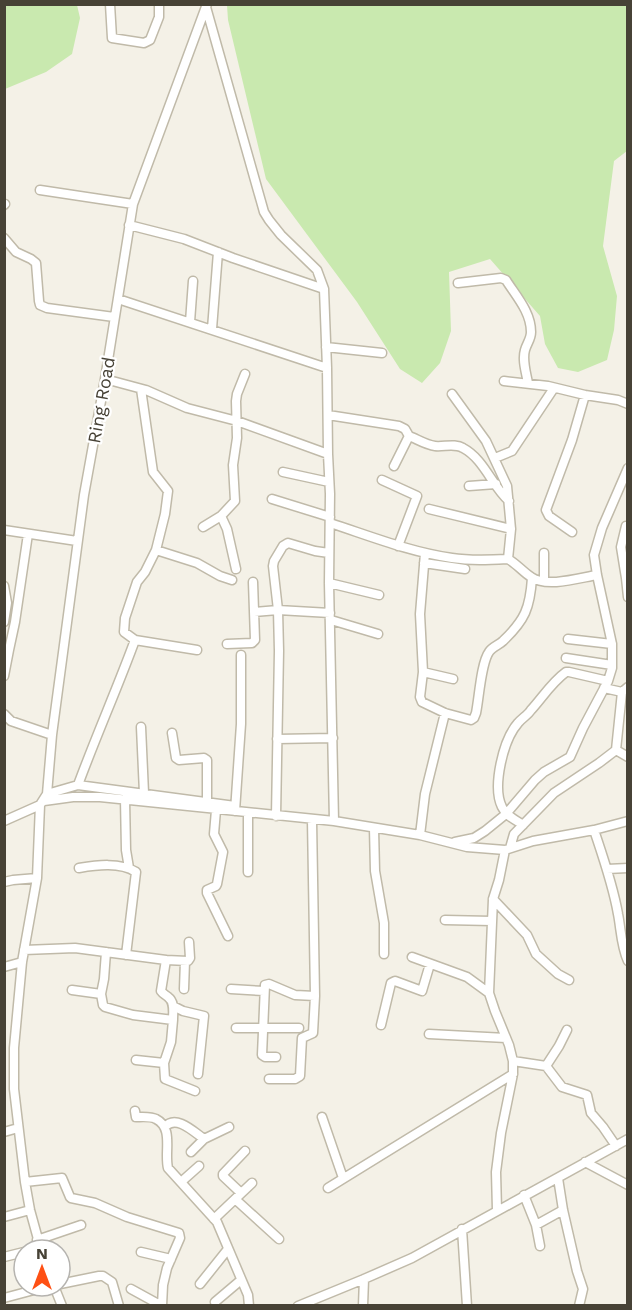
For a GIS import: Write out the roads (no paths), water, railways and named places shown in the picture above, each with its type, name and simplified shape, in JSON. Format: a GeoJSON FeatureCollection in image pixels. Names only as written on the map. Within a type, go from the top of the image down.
{"type":"FeatureCollection","features":[{"type":"Feature","properties":{"kind":"street"},"geometry":{"type":"LineString","coordinates":[[110,4],[112,38],[144,43],[149,41],[159,17],[159,4]]}},
{"type":"Feature","properties":{"kind":"street"},"geometry":{"type":"LineString","coordinates":[[206,6],[264,212],[281,235],[317,270],[324,290],[334,821]]}},
{"type":"Feature","properties":{"kind":"street","name":"Ring Road"},"geometry":{"type":"LineString","coordinates":[[36,1238],[25,1182],[9,1049],[37,878],[44,800],[77,541],[133,204],[206,6]]}},
{"type":"Feature","properties":{"kind":"street"},"geometry":{"type":"LineString","coordinates":[[40,190],[133,204]]}},
{"type":"Feature","properties":{"kind":"street"},"geometry":{"type":"LineString","coordinates":[[129,225],[184,239],[324,290]]}},
{"type":"Feature","properties":{"kind":"street"},"geometry":{"type":"LineString","coordinates":[[4,238],[16,252],[36,263],[40,305],[114,317]]}},
{"type":"Feature","properties":{"kind":"street"},"geometry":{"type":"LineString","coordinates":[[212,329],[218,252]]}},
{"type":"Feature","properties":{"kind":"street"},"geometry":{"type":"LineString","coordinates":[[458,283],[501,278],[506,280],[526,311],[531,324],[531,338],[525,347],[524,354],[528,383]]}},
{"type":"Feature","properties":{"kind":"street"},"geometry":{"type":"LineString","coordinates":[[190,322],[193,281]]}},
{"type":"Feature","properties":{"kind":"street"},"geometry":{"type":"LineString","coordinates":[[118,299],[327,368]]}},
{"type":"Feature","properties":{"kind":"street"},"geometry":{"type":"LineString","coordinates":[[326,347],[382,352]]}},
{"type":"Feature","properties":{"kind":"street"},"geometry":{"type":"LineString","coordinates":[[203,527],[221,516],[236,500],[232,465],[237,443],[236,397],[245,374]]}},
{"type":"Feature","properties":{"kind":"street"},"geometry":{"type":"LineString","coordinates":[[105,379],[141,389],[187,408],[237,421],[328,454]]}},
{"type":"Feature","properties":{"kind":"street"},"geometry":{"type":"LineString","coordinates":[[504,381],[528,383],[618,400],[627,404]]}},
{"type":"Feature","properties":{"kind":"street"},"geometry":{"type":"LineString","coordinates":[[495,458],[512,451],[554,388]]}},
{"type":"Feature","properties":{"kind":"street"},"geometry":{"type":"LineString","coordinates":[[141,389],[153,472],[168,491],[156,550],[145,572],[136,582],[125,618],[124,632],[135,640],[197,650]]}},
{"type":"Feature","properties":{"kind":"street"},"geometry":{"type":"LineString","coordinates":[[452,394],[482,435],[507,486],[511,530],[508,559]]}},
{"type":"Feature","properties":{"kind":"street"},"geometry":{"type":"LineString","coordinates":[[572,532],[549,516],[546,510],[572,440],[585,395]]}},
{"type":"Feature","properties":{"kind":"street"},"geometry":{"type":"LineString","coordinates":[[328,415],[399,426],[405,429],[409,436],[432,446],[458,445],[465,448],[479,462],[509,501]]}},
{"type":"Feature","properties":{"kind":"street"},"geometry":{"type":"LineString","coordinates":[[394,466],[409,436]]}},
{"type":"Feature","properties":{"kind":"street"},"geometry":{"type":"LineString","coordinates":[[451,843],[477,836],[506,814],[544,772],[570,757],[606,684],[612,665],[612,644],[594,555],[602,528],[627,468]]}},
{"type":"Feature","properties":{"kind":"street"},"geometry":{"type":"LineString","coordinates":[[284,472],[329,482]]}},
{"type":"Feature","properties":{"kind":"street"},"geometry":{"type":"LineString","coordinates":[[382,480],[417,496],[398,546]]}},
{"type":"Feature","properties":{"kind":"street"},"geometry":{"type":"LineString","coordinates":[[469,486],[496,484]]}},
{"type":"Feature","properties":{"kind":"street"},"geometry":{"type":"LineString","coordinates":[[272,499],[398,546],[425,553],[470,560],[508,559],[532,578],[544,581],[558,582],[597,575]]}},
{"type":"Feature","properties":{"kind":"street"},"geometry":{"type":"LineString","coordinates":[[429,509],[511,530]]}},
{"type":"Feature","properties":{"kind":"street"},"geometry":{"type":"LineString","coordinates":[[221,516],[236,569]]}},
{"type":"Feature","properties":{"kind":"street"},"geometry":{"type":"LineString","coordinates":[[626,526],[621,547],[627,577],[627,597]]}},
{"type":"Feature","properties":{"kind":"street"},"geometry":{"type":"LineString","coordinates":[[4,530],[77,541]]}},
{"type":"Feature","properties":{"kind":"street"},"geometry":{"type":"LineString","coordinates":[[4,676],[15,622],[28,534]]}},
{"type":"Feature","properties":{"kind":"street"},"geometry":{"type":"LineString","coordinates":[[276,816],[279,651],[274,561],[283,546],[290,543],[329,553]]}},
{"type":"Feature","properties":{"kind":"street"},"geometry":{"type":"LineString","coordinates":[[156,550],[197,563],[231,580]]}},
{"type":"Feature","properties":{"kind":"street"},"geometry":{"type":"LineString","coordinates":[[425,553],[420,614],[423,672],[419,695],[421,701],[445,714],[471,720],[474,718],[487,656],[526,612],[532,578]]}},
{"type":"Feature","properties":{"kind":"street"},"geometry":{"type":"LineString","coordinates":[[544,553],[544,581]]}},
{"type":"Feature","properties":{"kind":"street"},"geometry":{"type":"LineString","coordinates":[[424,562],[465,569]]}},
{"type":"Feature","properties":{"kind":"street"},"geometry":{"type":"LineString","coordinates":[[227,644],[255,642],[253,582]]}},
{"type":"Feature","properties":{"kind":"street"},"geometry":{"type":"LineString","coordinates":[[329,583],[379,595]]}},
{"type":"Feature","properties":{"kind":"street"},"geometry":{"type":"LineString","coordinates":[[4,586],[7,603],[4,622]]}},
{"type":"Feature","properties":{"kind":"street"},"geometry":{"type":"LineString","coordinates":[[254,612],[278,610],[330,617],[378,634]]}},
{"type":"Feature","properties":{"kind":"street"},"geometry":{"type":"LineString","coordinates":[[568,639],[612,644]]}},
{"type":"Feature","properties":{"kind":"street"},"geometry":{"type":"LineString","coordinates":[[78,785],[135,640]]}},
{"type":"Feature","properties":{"kind":"street"},"geometry":{"type":"LineString","coordinates":[[235,809],[241,724],[241,655]]}},
{"type":"Feature","properties":{"kind":"street"},"geometry":{"type":"LineString","coordinates":[[566,658],[612,665]]}},
{"type":"Feature","properties":{"kind":"street"},"geometry":{"type":"LineString","coordinates":[[423,672],[453,679]]}},
{"type":"Feature","properties":{"kind":"street"},"geometry":{"type":"LineString","coordinates":[[497,1210],[496,1172],[513,1074],[513,1061],[489,993],[493,899],[507,849],[514,834],[523,825],[554,793],[616,750],[625,690],[566,672],[547,690],[529,714],[518,723],[502,757],[498,785],[501,807],[506,814],[523,825]]}},
{"type":"Feature","properties":{"kind":"street"},"geometry":{"type":"LineString","coordinates":[[4,714],[11,722],[52,735]]}},
{"type":"Feature","properties":{"kind":"street"},"geometry":{"type":"LineString","coordinates":[[420,835],[426,794],[445,714]]}},
{"type":"Feature","properties":{"kind":"street"},"geometry":{"type":"LineString","coordinates":[[141,727],[144,793]]}},
{"type":"Feature","properties":{"kind":"street"},"geometry":{"type":"LineString","coordinates":[[172,733],[176,758],[207,760],[207,802]]}},
{"type":"Feature","properties":{"kind":"street"},"geometry":{"type":"LineString","coordinates":[[277,739],[333,738]]}},
{"type":"Feature","properties":{"kind":"street"},"geometry":{"type":"LineString","coordinates":[[616,750],[627,757]]}},
{"type":"Feature","properties":{"kind":"street"},"geometry":{"type":"LineString","coordinates":[[4,821],[78,785],[207,802],[248,813],[334,821],[420,835],[467,847],[507,849],[533,841],[594,830],[627,821]]}},
{"type":"Feature","properties":{"kind":"street"},"geometry":{"type":"LineString","coordinates":[[44,800],[73,797],[125,799],[216,810],[235,809]]}},
{"type":"Feature","properties":{"kind":"street"},"geometry":{"type":"LineString","coordinates":[[125,799],[126,850],[129,868]]}},
{"type":"Feature","properties":{"kind":"street"},"geometry":{"type":"LineString","coordinates":[[216,810],[214,831],[223,855],[217,885],[207,892],[228,936]]}},
{"type":"Feature","properties":{"kind":"street"},"geometry":{"type":"LineString","coordinates":[[248,813],[248,872]]}},
{"type":"Feature","properties":{"kind":"street"},"geometry":{"type":"LineString","coordinates":[[269,1079],[295,1079],[300,1076],[302,1038],[313,1033],[315,996],[312,820]]}},
{"type":"Feature","properties":{"kind":"street"},"geometry":{"type":"LineString","coordinates":[[374,828],[375,871],[384,923],[384,954]]}},
{"type":"Feature","properties":{"kind":"street"},"geometry":{"type":"LineString","coordinates":[[594,830],[618,912],[627,961]]}},
{"type":"Feature","properties":{"kind":"street"},"geometry":{"type":"LineString","coordinates":[[80,868],[101,865],[129,868],[135,871],[126,955]]}},
{"type":"Feature","properties":{"kind":"street"},"geometry":{"type":"LineString","coordinates":[[607,869],[627,868]]}},
{"type":"Feature","properties":{"kind":"street"},"geometry":{"type":"LineString","coordinates":[[4,882],[37,878]]}},
{"type":"Feature","properties":{"kind":"street"},"geometry":{"type":"LineString","coordinates":[[493,899],[527,935],[536,954],[558,975],[569,980]]}},
{"type":"Feature","properties":{"kind":"street"},"geometry":{"type":"LineString","coordinates":[[445,920],[492,921]]}},
{"type":"Feature","properties":{"kind":"street"},"geometry":{"type":"LineString","coordinates":[[24,950],[75,948],[185,961],[190,958],[189,942]]}},
{"type":"Feature","properties":{"kind":"street"},"geometry":{"type":"LineString","coordinates":[[106,952],[101,994],[103,1005],[133,1015],[173,1020]]}},
{"type":"Feature","properties":{"kind":"street"},"geometry":{"type":"LineString","coordinates":[[412,957],[467,977],[489,993]]}},
{"type":"Feature","properties":{"kind":"street"},"geometry":{"type":"LineString","coordinates":[[166,960],[161,991],[171,999],[173,1006],[171,1042],[164,1064],[166,1080],[195,1091]]}},
{"type":"Feature","properties":{"kind":"street"},"geometry":{"type":"LineString","coordinates":[[184,989],[185,961]]}},
{"type":"Feature","properties":{"kind":"street"},"geometry":{"type":"LineString","coordinates":[[4,967],[22,962]]}},
{"type":"Feature","properties":{"kind":"street"},"geometry":{"type":"LineString","coordinates":[[381,1024],[391,983],[395,981],[422,991],[430,964]]}},
{"type":"Feature","properties":{"kind":"street"},"geometry":{"type":"LineString","coordinates":[[276,1057],[262,1055],[266,985],[269,984],[291,994],[315,996]]}},
{"type":"Feature","properties":{"kind":"street"},"geometry":{"type":"LineString","coordinates":[[231,989],[264,991]]}},
{"type":"Feature","properties":{"kind":"street"},"geometry":{"type":"LineString","coordinates":[[72,990],[101,994]]}},
{"type":"Feature","properties":{"kind":"street"},"geometry":{"type":"LineString","coordinates":[[173,1006],[204,1016],[198,1074]]}},
{"type":"Feature","properties":{"kind":"street"},"geometry":{"type":"LineString","coordinates":[[236,1028],[299,1028]]}},
{"type":"Feature","properties":{"kind":"street"},"geometry":{"type":"LineString","coordinates":[[546,1066],[567,1030]]}},
{"type":"Feature","properties":{"kind":"street"},"geometry":{"type":"LineString","coordinates":[[429,1034],[506,1038]]}},
{"type":"Feature","properties":{"kind":"street"},"geometry":{"type":"LineString","coordinates":[[136,1060],[164,1064]]}},
{"type":"Feature","properties":{"kind":"street"},"geometry":{"type":"LineString","coordinates":[[513,1061],[546,1066],[562,1088],[587,1095],[591,1113],[616,1146]]}},
{"type":"Feature","properties":{"kind":"street"},"geometry":{"type":"LineString","coordinates":[[328,1188],[513,1074]]}},
{"type":"Feature","properties":{"kind":"street"},"geometry":{"type":"LineString","coordinates":[[4,1091],[14,1089]]}},
{"type":"Feature","properties":{"kind":"street"},"geometry":{"type":"LineString","coordinates":[[135,1111],[136,1116],[155,1118],[165,1127],[168,1141],[167,1166],[217,1222],[248,1295],[249,1305]]}},
{"type":"Feature","properties":{"kind":"street"},"geometry":{"type":"LineString","coordinates":[[322,1118],[343,1178]]}},
{"type":"Feature","properties":{"kind":"street"},"geometry":{"type":"LineString","coordinates":[[165,1127],[169,1122],[187,1126],[204,1139]]}},
{"type":"Feature","properties":{"kind":"street"},"geometry":{"type":"LineString","coordinates":[[191,1152],[204,1139],[229,1127]]}},
{"type":"Feature","properties":{"kind":"street"},"geometry":{"type":"LineString","coordinates":[[4,1132],[18,1128]]}},
{"type":"Feature","properties":{"kind":"street"},"geometry":{"type":"LineString","coordinates":[[298,1305],[412,1257],[627,1139]]}},
{"type":"Feature","properties":{"kind":"street"},"geometry":{"type":"LineString","coordinates":[[245,1151],[223,1175],[238,1196],[279,1239]]}},
{"type":"Feature","properties":{"kind":"street"},"geometry":{"type":"LineString","coordinates":[[585,1162],[627,1185]]}},
{"type":"Feature","properties":{"kind":"street"},"geometry":{"type":"LineString","coordinates":[[181,1182],[199,1166]]}},
{"type":"Feature","properties":{"kind":"street"},"geometry":{"type":"LineString","coordinates":[[25,1182],[62,1178],[71,1198],[95,1203],[127,1217],[180,1234],[167,1268],[162,1305],[131,1289]]}},
{"type":"Feature","properties":{"kind":"street"},"geometry":{"type":"LineString","coordinates":[[558,1178],[563,1210],[583,1287],[579,1305]]}},
{"type":"Feature","properties":{"kind":"street"},"geometry":{"type":"LineString","coordinates":[[214,1219],[252,1183]]}},
{"type":"Feature","properties":{"kind":"street"},"geometry":{"type":"LineString","coordinates":[[524,1195],[536,1225],[540,1246]]}},
{"type":"Feature","properties":{"kind":"street"},"geometry":{"type":"LineString","coordinates":[[4,1217],[30,1210]]}},
{"type":"Feature","properties":{"kind":"street"},"geometry":{"type":"LineString","coordinates":[[536,1225],[563,1210]]}},
{"type":"Feature","properties":{"kind":"street"},"geometry":{"type":"LineString","coordinates":[[56,1238],[81,1225]]}},
{"type":"Feature","properties":{"kind":"street"},"geometry":{"type":"LineString","coordinates":[[462,1229],[467,1305]]}},
{"type":"Feature","properties":{"kind":"street"},"geometry":{"type":"LineString","coordinates":[[200,1284],[228,1249]]}},
{"type":"Feature","properties":{"kind":"street"},"geometry":{"type":"LineString","coordinates":[[141,1252],[171,1260]]}},
{"type":"Feature","properties":{"kind":"street"},"geometry":{"type":"LineString","coordinates":[[72,1281],[103,1276],[112,1282],[119,1305]]}},
{"type":"Feature","properties":{"kind":"street"},"geometry":{"type":"LineString","coordinates":[[363,1305],[364,1279]]}},
{"type":"Feature","properties":{"kind":"street"},"geometry":{"type":"LineString","coordinates":[[215,1302],[241,1280]]}}]}
